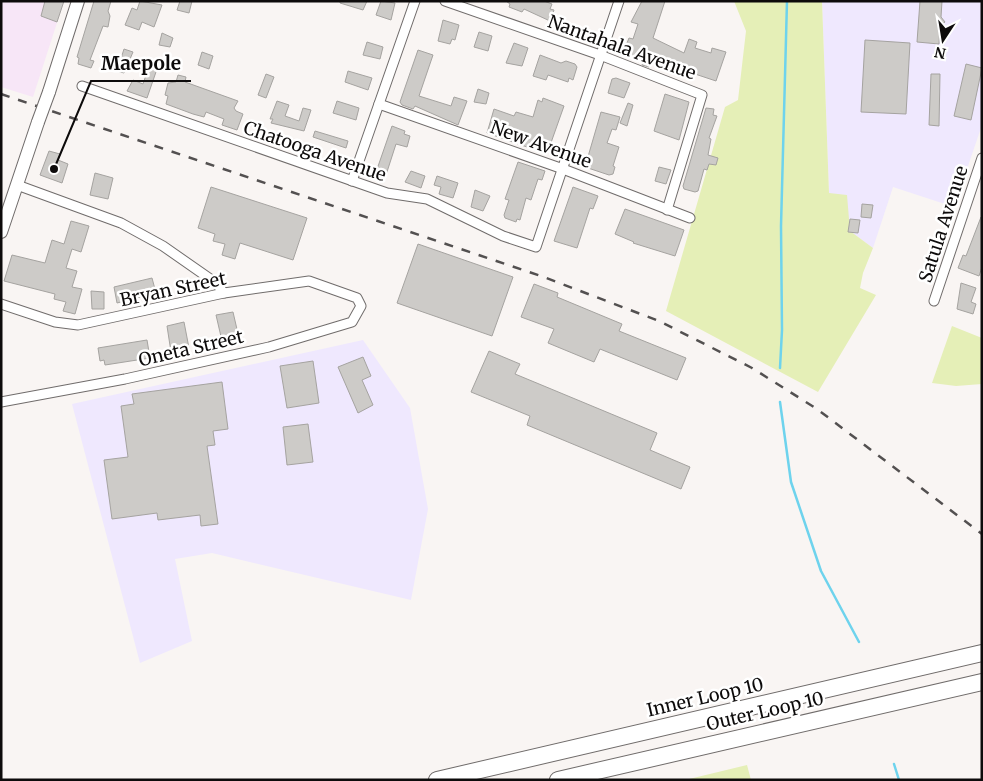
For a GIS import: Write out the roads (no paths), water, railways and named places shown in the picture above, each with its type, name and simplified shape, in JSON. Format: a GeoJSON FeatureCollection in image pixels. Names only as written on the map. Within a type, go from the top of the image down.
{"type":"FeatureCollection","features":[{"type":"Feature","properties":{"kind":"highway","name":"Inner Loop 10"},"geometry":{"type":"LineString","coordinates":[[437,780],[982,653]]}},
{"type":"Feature","properties":{"kind":"highway","name":"Outer Loop 10"},"geometry":{"type":"LineString","coordinates":[[558,780],[982,682]]}},
{"type":"Feature","properties":{"kind":"main road"},"geometry":{"type":"LineString","coordinates":[[1,232],[78,1]]}},
{"type":"Feature","properties":{"kind":"street"},"geometry":{"type":"LineString","coordinates":[[352,181],[415,1]]}},
{"type":"Feature","properties":{"kind":"street","name":"Nantahala Avenue"},"geometry":{"type":"LineString","coordinates":[[445,1],[600,55],[702,95],[667,210]]}},
{"type":"Feature","properties":{"kind":"street"},"geometry":{"type":"LineString","coordinates":[[563,169],[619,1]]}},
{"type":"Feature","properties":{"kind":"street","name":"Chatooga Avenue"},"geometry":{"type":"LineString","coordinates":[[82,86],[387,193],[427,199],[446,210],[504,236],[536,247],[563,169]]}},
{"type":"Feature","properties":{"kind":"street","name":"New Avenue"},"geometry":{"type":"LineString","coordinates":[[379,104],[563,169],[690,218]]}},
{"type":"Feature","properties":{"kind":"street","name":"Satula Avenue"},"geometry":{"type":"LineString","coordinates":[[934,301],[978,184],[982,158]]}},
{"type":"Feature","properties":{"kind":"street"},"geometry":{"type":"LineString","coordinates":[[17,185],[121,223],[216,283],[224,293]]}},
{"type":"Feature","properties":{"kind":"street","name":"Bryan Street"},"geometry":{"type":"LineString","coordinates":[[1,304],[30,316],[69,325],[117,318],[224,293],[309,281],[351,296]]}},
{"type":"Feature","properties":{"kind":"street","name":"Oneta Street"},"geometry":{"type":"LineString","coordinates":[[1,402],[126,379],[269,347],[340,328],[352,322],[359,312],[361,306],[357,298],[351,296]]}},
{"type":"Feature","properties":{"kind":"waterway"},"geometry":{"type":"LineString","coordinates":[[780,368],[782,330],[781,226],[787,1]]}},
{"type":"Feature","properties":{"kind":"waterway"},"geometry":{"type":"LineString","coordinates":[[780,402],[791,482],[821,571],[859,642]]}},
{"type":"Feature","properties":{"kind":"waterway"},"geometry":{"type":"LineString","coordinates":[[894,764],[899,780]]}},
{"type":"Feature","properties":{"kind":"railway"},"geometry":{"type":"LineString","coordinates":[[1,94],[541,276],[659,321],[752,368],[817,409],[982,534]]}},
{"type":"Feature","properties":{"kind":"place","name":"Maepole"},"geometry":{"type":"Point","coordinates":[54,169]}}]}
